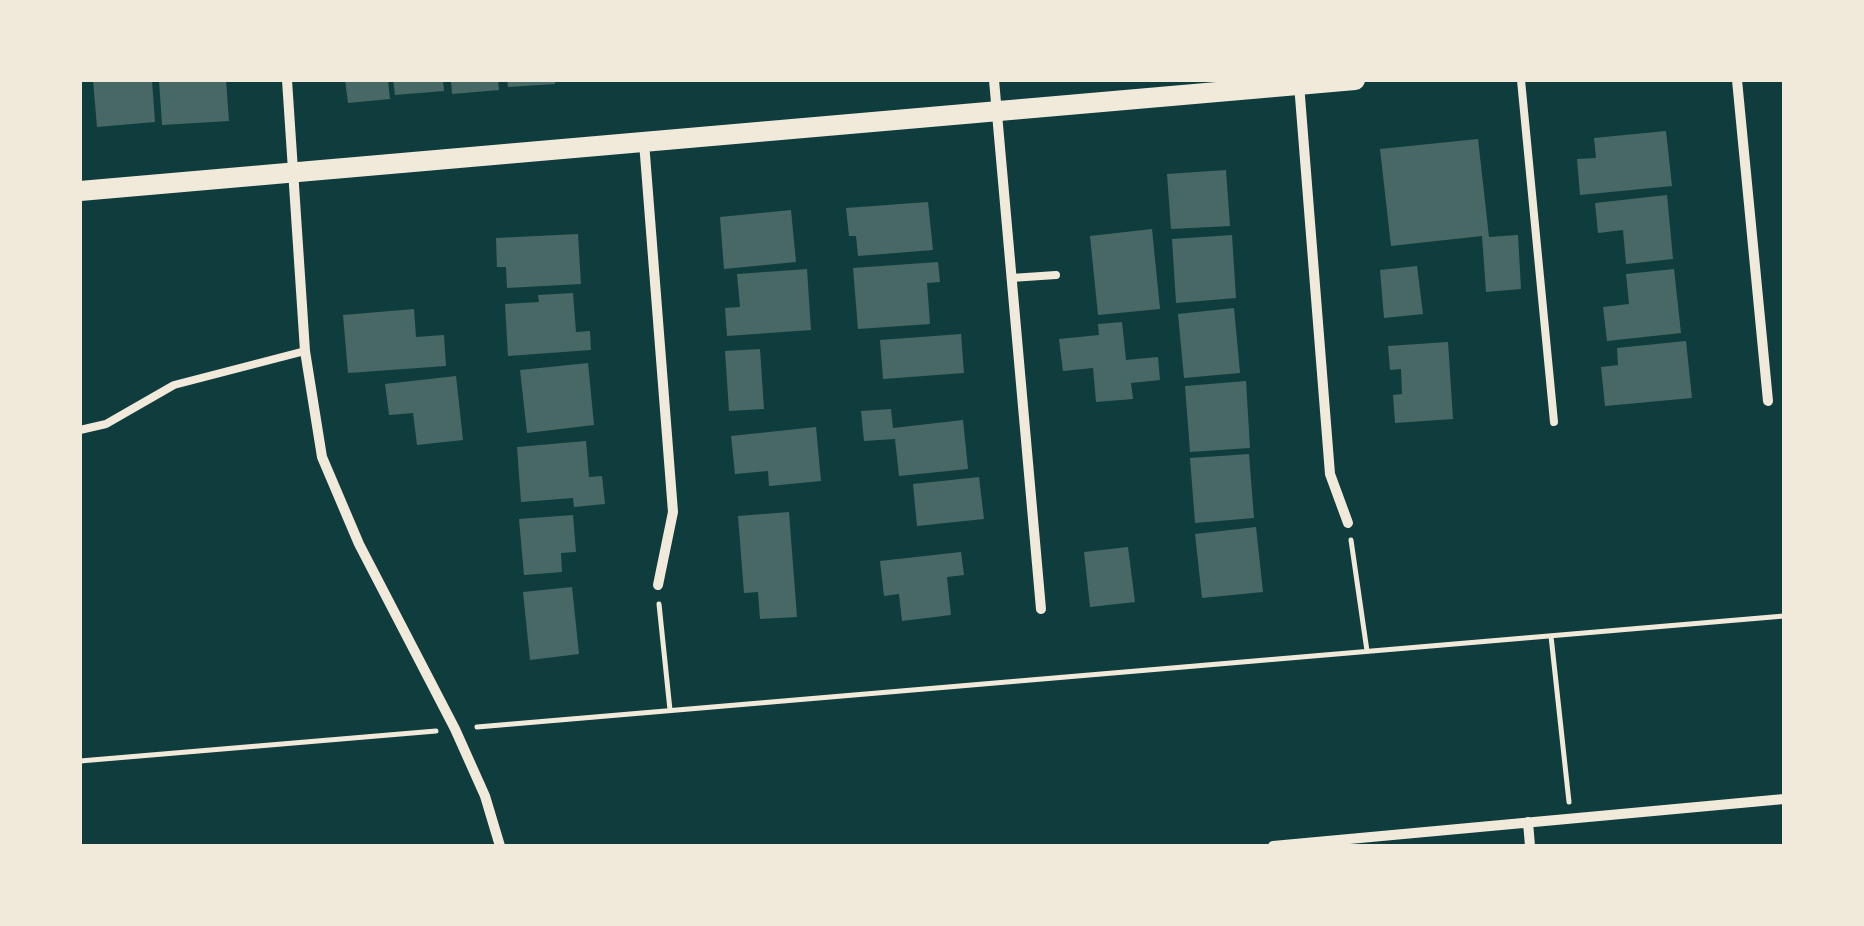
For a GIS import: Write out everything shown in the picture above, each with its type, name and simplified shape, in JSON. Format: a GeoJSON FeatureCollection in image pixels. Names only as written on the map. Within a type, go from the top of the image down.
{"type":"FeatureCollection","features":[{"type":"Feature","properties":{"kind":"main road"},"geometry":{"type":"LineString","coordinates":[[80,191],[1355,80]]}},
{"type":"Feature","properties":{"kind":"street"},"geometry":{"type":"LineString","coordinates":[[287,80],[305,351],[322,457],[359,544],[455,729],[485,796],[500,846]]}},
{"type":"Feature","properties":{"kind":"street"},"geometry":{"type":"LineString","coordinates":[[994,80],[1041,608]]}},
{"type":"Feature","properties":{"kind":"street"},"geometry":{"type":"LineString","coordinates":[[1737,80],[1768,401]]}},
{"type":"Feature","properties":{"kind":"street"},"geometry":{"type":"LineString","coordinates":[[1299,82],[1330,474],[1348,523]]}},
{"type":"Feature","properties":{"kind":"street"},"geometry":{"type":"LineString","coordinates":[[644,142],[673,512],[658,586]]}},
{"type":"Feature","properties":{"kind":"street"},"geometry":{"type":"LineString","coordinates":[[1273,846],[1784,799]]}},
{"type":"Feature","properties":{"kind":"street"},"geometry":{"type":"LineString","coordinates":[[1528,822],[1530,846]]}},
{"type":"Feature","properties":{"kind":"lane"},"geometry":{"type":"LineString","coordinates":[[1521,80],[1554,422]]}},
{"type":"Feature","properties":{"kind":"lane"},"geometry":{"type":"LineString","coordinates":[[1012,278],[1056,275]]}},
{"type":"Feature","properties":{"kind":"lane"},"geometry":{"type":"LineString","coordinates":[[80,430],[106,424],[174,384],[305,351]]}},
{"type":"Feature","properties":{"kind":"path"},"geometry":{"type":"LineString","coordinates":[[1348,523],[1366,651]]}},
{"type":"Feature","properties":{"kind":"path"},"geometry":{"type":"LineString","coordinates":[[658,586],[670,710]]}},
{"type":"Feature","properties":{"kind":"path"},"geometry":{"type":"LineString","coordinates":[[488,726],[1784,616]]}},
{"type":"Feature","properties":{"kind":"path"},"geometry":{"type":"LineString","coordinates":[[1551,636],[1568,796]]}},
{"type":"Feature","properties":{"kind":"path"},"geometry":{"type":"LineString","coordinates":[[80,762],[422,732]]}},
{"type":"Feature","properties":{"kind":"building"},"geometry":{"type":"Polygon","coordinates":[[[93,80],[152,80],[155,122],[97,127],[93,80]]]}},
{"type":"Feature","properties":{"kind":"building"},"geometry":{"type":"Polygon","coordinates":[[[159,80],[226,80],[229,121],[162,125],[159,80]]]}},
{"type":"Feature","properties":{"kind":"building"},"geometry":{"type":"Polygon","coordinates":[[[345,80],[388,80],[390,99],[348,103],[345,80]]]}},
{"type":"Feature","properties":{"kind":"building"},"geometry":{"type":"Polygon","coordinates":[[[393,80],[443,80],[444,91],[395,95],[393,80]]]}},
{"type":"Feature","properties":{"kind":"building"},"geometry":{"type":"Polygon","coordinates":[[[451,80],[498,80],[499,90],[452,94],[451,80]]]}},
{"type":"Feature","properties":{"kind":"building"},"geometry":{"type":"Polygon","coordinates":[[[507,80],[555,80],[555,84],[508,87],[507,80]]]}},
{"type":"Feature","properties":{"kind":"building"},"geometry":{"type":"Polygon","coordinates":[[[1666,131],[1672,186],[1580,195],[1577,159],[1596,158],[1594,138],[1666,131]]]}},
{"type":"Feature","properties":{"kind":"building"},"geometry":{"type":"Polygon","coordinates":[[[1478,139],[1489,237],[1518,235],[1521,289],[1486,292],[1482,236],[1391,246],[1380,149],[1478,139]]]}},
{"type":"Feature","properties":{"kind":"building"},"geometry":{"type":"Polygon","coordinates":[[[1226,170],[1230,226],[1171,229],[1167,174],[1226,170]]]}},
{"type":"Feature","properties":{"kind":"building"},"geometry":{"type":"Polygon","coordinates":[[[1667,195],[1673,259],[1626,264],[1623,230],[1598,233],[1595,203],[1667,195]]]}},
{"type":"Feature","properties":{"kind":"building"},"geometry":{"type":"Polygon","coordinates":[[[928,202],[933,250],[858,256],[856,236],[849,236],[846,208],[928,202]]]}},
{"type":"Feature","properties":{"kind":"building"},"geometry":{"type":"Polygon","coordinates":[[[791,210],[796,262],[724,269],[720,217],[791,210]]]}},
{"type":"Feature","properties":{"kind":"building"},"geometry":{"type":"Polygon","coordinates":[[[1152,229],[1160,309],[1098,315],[1090,236],[1152,229]]]}},
{"type":"Feature","properties":{"kind":"building"},"geometry":{"type":"Polygon","coordinates":[[[578,234],[581,284],[507,288],[506,267],[497,267],[496,238],[578,234]]]}},
{"type":"Feature","properties":{"kind":"building"},"geometry":{"type":"Polygon","coordinates":[[[1232,235],[1236,298],[1176,303],[1172,239],[1232,235]]]}},
{"type":"Feature","properties":{"kind":"building"},"geometry":{"type":"Polygon","coordinates":[[[938,262],[940,282],[927,283],[930,324],[858,329],[853,268],[938,262]]]}},
{"type":"Feature","properties":{"kind":"building"},"geometry":{"type":"Polygon","coordinates":[[[1417,266],[1423,314],[1384,318],[1380,270],[1417,266]]]}},
{"type":"Feature","properties":{"kind":"building"},"geometry":{"type":"Polygon","coordinates":[[[807,269],[811,330],[727,336],[725,308],[740,307],[737,274],[807,269]]]}},
{"type":"Feature","properties":{"kind":"building"},"geometry":{"type":"Polygon","coordinates":[[[1674,269],[1681,333],[1607,341],[1603,307],[1629,304],[1626,274],[1674,269]]]}},
{"type":"Feature","properties":{"kind":"building"},"geometry":{"type":"Polygon","coordinates":[[[573,293],[576,332],[590,331],[591,350],[508,356],[505,304],[539,302],[538,295],[573,293]]]}},
{"type":"Feature","properties":{"kind":"building"},"geometry":{"type":"Polygon","coordinates":[[[1234,308],[1240,373],[1184,378],[1178,314],[1234,308]]]}},
{"type":"Feature","properties":{"kind":"building"},"geometry":{"type":"Polygon","coordinates":[[[414,309],[416,337],[444,335],[446,366],[348,373],[343,315],[414,309]]]}},
{"type":"Feature","properties":{"kind":"building"},"geometry":{"type":"Polygon","coordinates":[[[1122,322],[1126,360],[1158,357],[1160,380],[1131,383],[1133,399],[1096,402],[1093,368],[1063,371],[1059,339],[1099,335],[1098,324],[1122,322]]]}},
{"type":"Feature","properties":{"kind":"building"},"geometry":{"type":"Polygon","coordinates":[[[961,334],[964,373],[883,379],[880,340],[961,334]]]}},
{"type":"Feature","properties":{"kind":"building"},"geometry":{"type":"Polygon","coordinates":[[[1686,341],[1692,398],[1605,406],[1601,367],[1618,365],[1617,348],[1686,341]]]}},
{"type":"Feature","properties":{"kind":"building"},"geometry":{"type":"Polygon","coordinates":[[[1448,342],[1453,419],[1395,423],[1393,395],[1402,394],[1401,369],[1390,370],[1388,346],[1448,342]]]}},
{"type":"Feature","properties":{"kind":"building"},"geometry":{"type":"Polygon","coordinates":[[[760,349],[764,409],[729,411],[725,351],[760,349]]]}},
{"type":"Feature","properties":{"kind":"building"},"geometry":{"type":"Polygon","coordinates":[[[588,363],[594,425],[527,433],[520,370],[588,363]]]}},
{"type":"Feature","properties":{"kind":"building"},"geometry":{"type":"Polygon","coordinates":[[[456,376],[463,440],[417,445],[413,413],[389,415],[385,384],[456,376]]]}},
{"type":"Feature","properties":{"kind":"building"},"geometry":{"type":"Polygon","coordinates":[[[1246,381],[1250,448],[1190,452],[1185,386],[1246,381]]]}},
{"type":"Feature","properties":{"kind":"building"},"geometry":{"type":"Polygon","coordinates":[[[891,409],[893,428],[963,420],[968,469],[899,476],[895,439],[864,441],[861,411],[891,409]]]}},
{"type":"Feature","properties":{"kind":"building"},"geometry":{"type":"Polygon","coordinates":[[[816,427],[821,481],[769,486],[768,471],[735,474],[731,436],[816,427]]]}},
{"type":"Feature","properties":{"kind":"building"},"geometry":{"type":"Polygon","coordinates":[[[586,441],[589,477],[602,476],[605,504],[574,507],[573,498],[521,502],[517,447],[586,441]]]}},
{"type":"Feature","properties":{"kind":"building"},"geometry":{"type":"Polygon","coordinates":[[[1249,454],[1254,518],[1195,523],[1190,458],[1249,454]]]}},
{"type":"Feature","properties":{"kind":"building"},"geometry":{"type":"Polygon","coordinates":[[[979,477],[984,519],[917,526],[913,484],[979,477]]]}},
{"type":"Feature","properties":{"kind":"building"},"geometry":{"type":"Polygon","coordinates":[[[789,512],[797,617],[760,619],[758,592],[744,593],[738,516],[789,512]]]}},
{"type":"Feature","properties":{"kind":"building"},"geometry":{"type":"Polygon","coordinates":[[[573,515],[576,552],[561,553],[562,572],[524,575],[519,519],[573,515]]]}},
{"type":"Feature","properties":{"kind":"building"},"geometry":{"type":"Polygon","coordinates":[[[1256,527],[1263,592],[1202,598],[1195,534],[1256,527]]]}},
{"type":"Feature","properties":{"kind":"building"},"geometry":{"type":"Polygon","coordinates":[[[1128,547],[1135,602],[1090,607],[1084,552],[1128,547]]]}},
{"type":"Feature","properties":{"kind":"building"},"geometry":{"type":"Polygon","coordinates":[[[961,552],[964,575],[947,577],[951,615],[902,621],[899,594],[884,596],[880,561],[961,552]]]}},
{"type":"Feature","properties":{"kind":"building"},"geometry":{"type":"Polygon","coordinates":[[[572,587],[579,654],[530,660],[523,592],[572,587]]]}}]}
